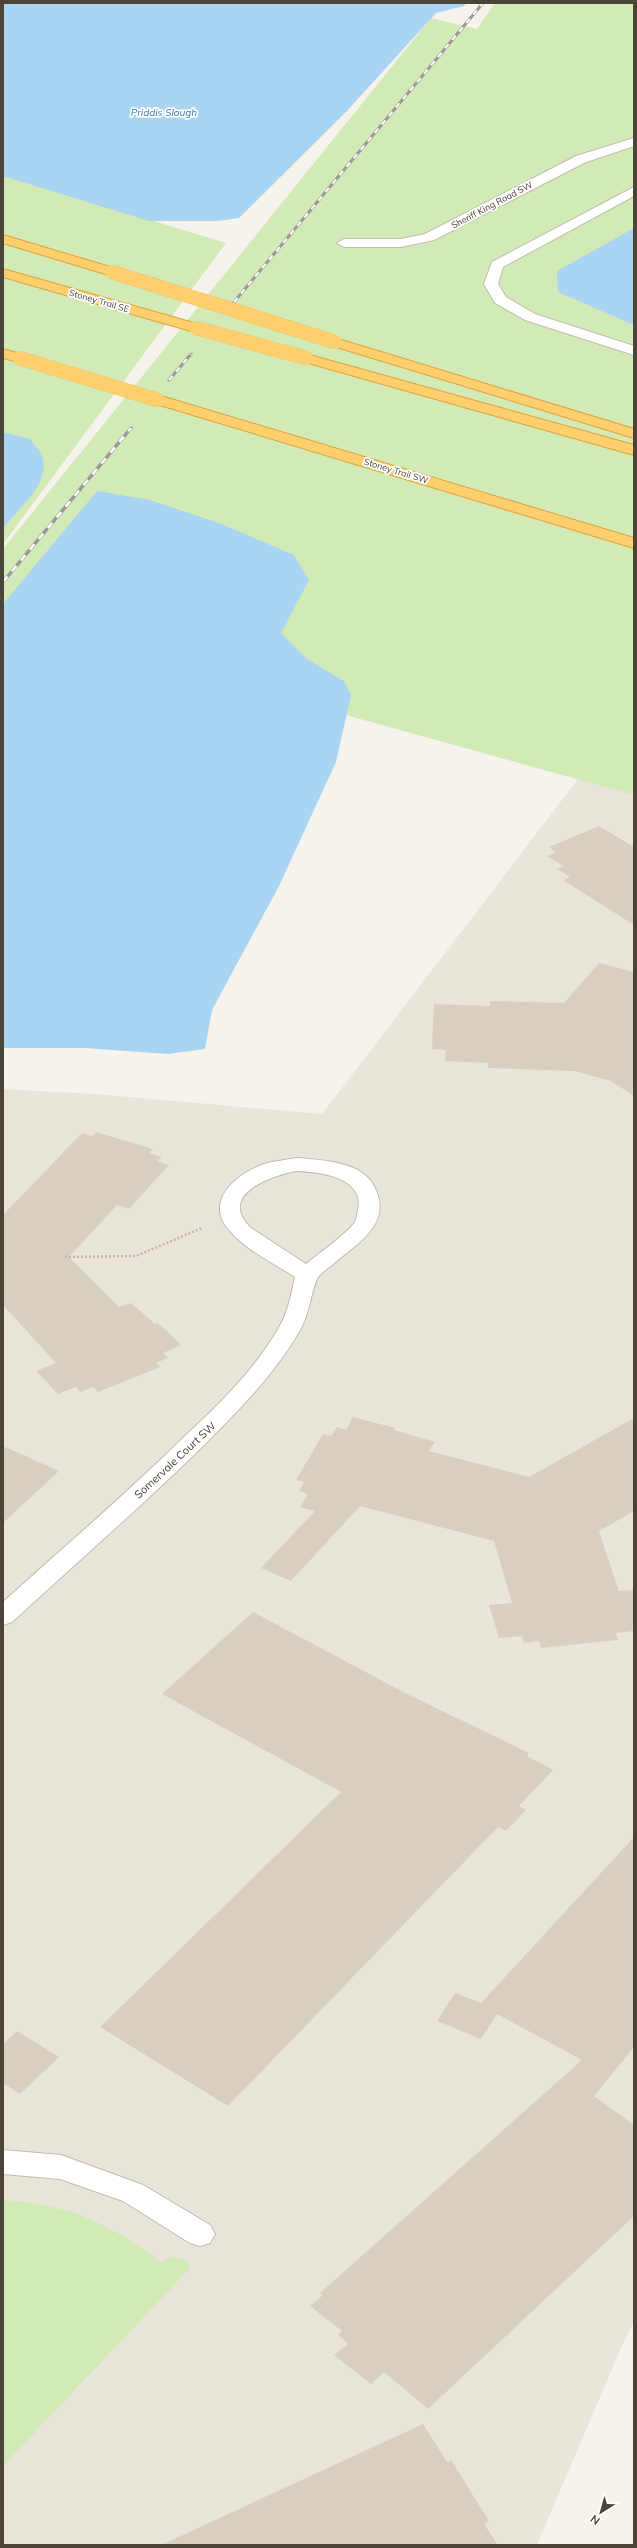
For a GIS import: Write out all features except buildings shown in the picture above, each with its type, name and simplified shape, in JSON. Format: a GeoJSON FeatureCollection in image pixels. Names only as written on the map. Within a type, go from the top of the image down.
{"type":"FeatureCollection","features":[{"type":"Feature","properties":{"kind":"highway"},"geometry":{"type":"LineString","coordinates":[[3,239],[634,435]]}},
{"type":"Feature","properties":{"kind":"highway","name":"Stoney Trail SE"},"geometry":{"type":"LineString","coordinates":[[3,273],[634,450]]}},
{"type":"Feature","properties":{"kind":"highway","name":"Stoney Trail SW"},"geometry":{"type":"LineString","coordinates":[[3,353],[634,543]]}},
{"type":"Feature","properties":{"kind":"street","name":"Sheriff King Road SW"},"geometry":{"type":"LineString","coordinates":[[344,243],[400,243],[429,237],[581,159],[634,142]]}},
{"type":"Feature","properties":{"kind":"street"},"geometry":{"type":"LineString","coordinates":[[634,191],[497,265],[491,284],[500,300],[530,317],[634,351]]}},
{"type":"Feature","properties":{"kind":"street"},"geometry":{"type":"LineString","coordinates":[[303,1163],[340,1170],[352,1176],[366,1189],[371,1197],[372,1212],[366,1224],[307,1275],[253,1238],[238,1226],[232,1218],[230,1209],[231,1198],[246,1178],[265,1169],[303,1163]]}},
{"type":"Feature","properties":{"kind":"street","name":"Somervale Court SW"},"geometry":{"type":"LineString","coordinates":[[3,1616],[154,1480],[236,1400],[259,1374],[289,1330],[298,1312],[307,1275]]}},
{"type":"Feature","properties":{"kind":"street"},"geometry":{"type":"LineString","coordinates":[[3,2162],[61,2167],[133,2193],[200,2234]]}},
{"type":"Feature","properties":{"kind":"path"},"geometry":{"type":"LineString","coordinates":[[65,1257],[136,1256],[202,1228]]}},
{"type":"Feature","properties":{"kind":"shaded area"},"geometry":{"type":"Polygon","coordinates":[[[578,779],[634,795],[634,2322],[624,2341],[537,2545],[3,2545],[3,1089],[96,1094],[322,1114],[578,779]]]}},
{"type":"Feature","properties":{"kind":"green space"},"geometry":{"type":"Polygon","coordinates":[[[495,3],[634,3],[634,795],[3,620],[3,549],[431,18],[477,29],[495,3]]]}},
{"type":"Feature","properties":{"kind":"green space"},"geometry":{"type":"Polygon","coordinates":[[[3,175],[226,243],[3,544],[3,175]]]}},
{"type":"Feature","properties":{"kind":"green space"},"geometry":{"type":"Polygon","coordinates":[[[3,2200],[27,2202],[69,2211],[106,2227],[162,2262],[170,2256],[187,2261],[190,2268],[3,2466],[3,2200]]]}},
{"type":"Feature","properties":{"kind":"water","name":"Priddis Slough"},"geometry":{"type":"Polygon","coordinates":[[[3,3],[467,3],[464,6],[436,13],[346,112],[239,218],[218,221],[149,221],[3,176],[3,3]]]}},
{"type":"Feature","properties":{"kind":"water"},"geometry":{"type":"Polygon","coordinates":[[[634,228],[634,325],[558,292],[557,271],[634,228]]]}},
{"type":"Feature","properties":{"kind":"water"},"geometry":{"type":"Polygon","coordinates":[[[3,432],[30,439],[38,449],[43,459],[43,470],[41,480],[36,489],[3,529],[3,432]]]}},
{"type":"Feature","properties":{"kind":"water"},"geometry":{"type":"Polygon","coordinates":[[[97,491],[150,500],[219,523],[294,555],[309,580],[281,633],[307,659],[344,681],[351,695],[336,762],[279,886],[212,1010],[205,1049],[168,1054],[84,1048],[3,1048],[3,604],[97,491]]]}},
{"type":"Feature","properties":{"kind":"railway"},"geometry":{"type":"LineString","coordinates":[[234,302],[483,3]]}},
{"type":"Feature","properties":{"kind":"railway"},"geometry":{"type":"LineString","coordinates":[[169,380],[191,354]]}},
{"type":"Feature","properties":{"kind":"railway"},"geometry":{"type":"LineString","coordinates":[[3,582],[131,428]]}}]}
